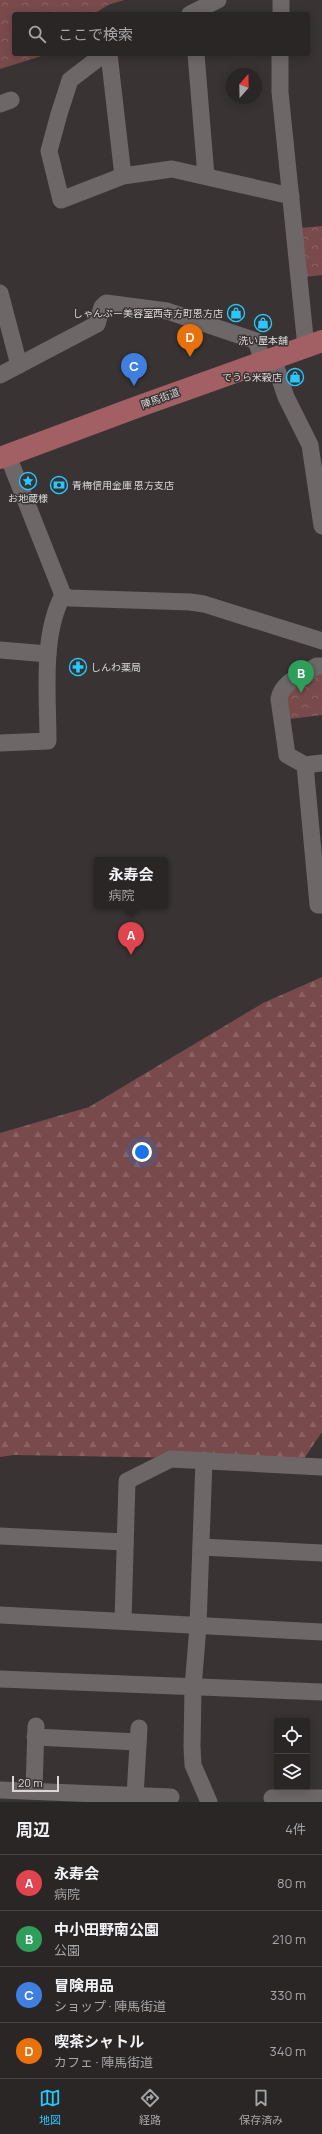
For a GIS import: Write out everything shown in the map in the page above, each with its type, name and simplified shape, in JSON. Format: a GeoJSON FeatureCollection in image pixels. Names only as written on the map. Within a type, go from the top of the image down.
{"type":"FeatureCollection","features":[{"type":"Feature","properties":{"kind":"main road","name":"陣馬街道"},"geometry":{"type":"LineString","coordinates":[[4,457],[314,344]]}},
{"type":"Feature","properties":{"kind":"street"},"geometry":{"type":"LineString","coordinates":[[195,12],[218,0]]}},
{"type":"Feature","properties":{"kind":"street"},"geometry":{"type":"LineString","coordinates":[[281,0],[281,12]]}},
{"type":"Feature","properties":{"kind":"street"},"geometry":{"type":"LineString","coordinates":[[101,56],[70,80],[49,151],[61,200],[123,176],[172,169],[291,196]]}},
{"type":"Feature","properties":{"kind":"street"},"geometry":{"type":"LineString","coordinates":[[109,56],[123,176]]}},
{"type":"Feature","properties":{"kind":"street"},"geometry":{"type":"LineString","coordinates":[[196,56],[206,176]]}},
{"type":"Feature","properties":{"kind":"street"},"geometry":{"type":"LineString","coordinates":[[280,56],[280,92],[291,196],[314,344]]}},
{"type":"Feature","properties":{"kind":"street"},"geometry":{"type":"LineString","coordinates":[[0,293],[19,365]]}},
{"type":"Feature","properties":{"kind":"street"},"geometry":{"type":"LineString","coordinates":[[0,375],[97,324],[102,307],[106,304],[166,310],[256,341],[268,360],[310,445],[319,480],[322,526]]}},
{"type":"Feature","properties":{"kind":"street"},"geometry":{"type":"LineString","coordinates":[[4,457],[64,595],[70,598],[190,602],[204,604],[322,641]]}},
{"type":"Feature","properties":{"kind":"street"},"geometry":{"type":"LineString","coordinates":[[0,743],[48,741],[48,654],[50,634],[59,603],[64,595]]}},
{"type":"Feature","properties":{"kind":"street"},"geometry":{"type":"LineString","coordinates":[[0,650],[48,654]]}},
{"type":"Feature","properties":{"kind":"street"},"geometry":{"type":"LineString","coordinates":[[322,666],[317,666],[285,685],[280,692],[279,699],[286,754],[305,765],[322,763]]}},
{"type":"Feature","properties":{"kind":"street"},"geometry":{"type":"LineString","coordinates":[[305,765],[318,905],[322,905]]}},
{"type":"Feature","properties":{"kind":"street"},"geometry":{"type":"LineString","coordinates":[[123,1621],[127,1482],[171,1459],[322,1467]]}},
{"type":"Feature","properties":{"kind":"street"},"geometry":{"type":"LineString","coordinates":[[204,1460],[198,1626],[193,1688],[193,1765],[209,1802]]}},
{"type":"Feature","properties":{"kind":"street"},"geometry":{"type":"LineString","coordinates":[[0,1536],[125,1542]]}},
{"type":"Feature","properties":{"kind":"street"},"geometry":{"type":"LineString","coordinates":[[201,1547],[322,1553]]}},
{"type":"Feature","properties":{"kind":"street"},"geometry":{"type":"LineString","coordinates":[[0,1615],[322,1632]]}},
{"type":"Feature","properties":{"kind":"street"},"geometry":{"type":"LineString","coordinates":[[0,1679],[193,1688],[322,1692]]}},
{"type":"Feature","properties":{"kind":"street"},"geometry":{"type":"LineString","coordinates":[[34,1791],[36,1731],[138,1735],[135,1796]]}},
{"type":"Feature","properties":{"kind":"street"},"geometry":{"type":"LineString","coordinates":[[0,1790],[34,1791],[55,1797],[171,1797]]}},
{"type":"Feature","properties":{"kind":"street"},"geometry":{"type":"LineString","coordinates":[[272,1798],[322,1798]]}},
{"type":"Feature","properties":{"kind":"green space"},"geometry":{"type":"Polygon","coordinates":[[[0,0],[124,0],[108,5],[97,12],[12,12],[12,56],[42,56],[0,69],[0,0]]]}},
{"type":"Feature","properties":{"kind":"green space"},"geometry":{"type":"Polygon","coordinates":[[[322,226],[322,275],[306,277],[300,228],[322,226]]]}},
{"type":"Feature","properties":{"kind":"green space"},"geometry":{"type":"Polygon","coordinates":[[[322,666],[322,715],[282,720],[280,692],[322,666]]]}},
{"type":"Feature","properties":{"kind":"green space"},"geometry":{"type":"Polygon","coordinates":[[[322,977],[322,1432],[303,1460],[14,1455],[0,1457],[0,1133],[89,1107],[263,1003],[322,977]]]}},
{"type":"Feature","properties":{"kind":"place","name":"しゃんぷー美容室西寺方町恩方店"},"geometry":{"type":"Point","coordinates":[236,313]}},
{"type":"Feature","properties":{"kind":"place","name":"洗い屋本舗"},"geometry":{"type":"Point","coordinates":[263,323]}},
{"type":"Feature","properties":{"kind":"place","name":"喫茶シャトル"},"geometry":{"type":"Point","coordinates":[190,357]}},
{"type":"Feature","properties":{"kind":"place","name":"でうら米穀店"},"geometry":{"type":"Point","coordinates":[295,377]}},
{"type":"Feature","properties":{"kind":"place","name":"冒険用品"},"geometry":{"type":"Point","coordinates":[134,386]}},
{"type":"Feature","properties":{"kind":"place","name":"お地蔵様"},"geometry":{"type":"Point","coordinates":[28,481]}},
{"type":"Feature","properties":{"kind":"place","name":"青梅信用金庫 恩方支店"},"geometry":{"type":"Point","coordinates":[59,485]}},
{"type":"Feature","properties":{"kind":"place","name":"しんわ薬局"},"geometry":{"type":"Point","coordinates":[78,667]}},
{"type":"Feature","properties":{"kind":"place","name":"中小田野南公園"},"geometry":{"type":"Point","coordinates":[301,693]}},
{"type":"Feature","properties":{"kind":"place","name":"永寿会"},"geometry":{"type":"Point","coordinates":[131,955]}}]}
